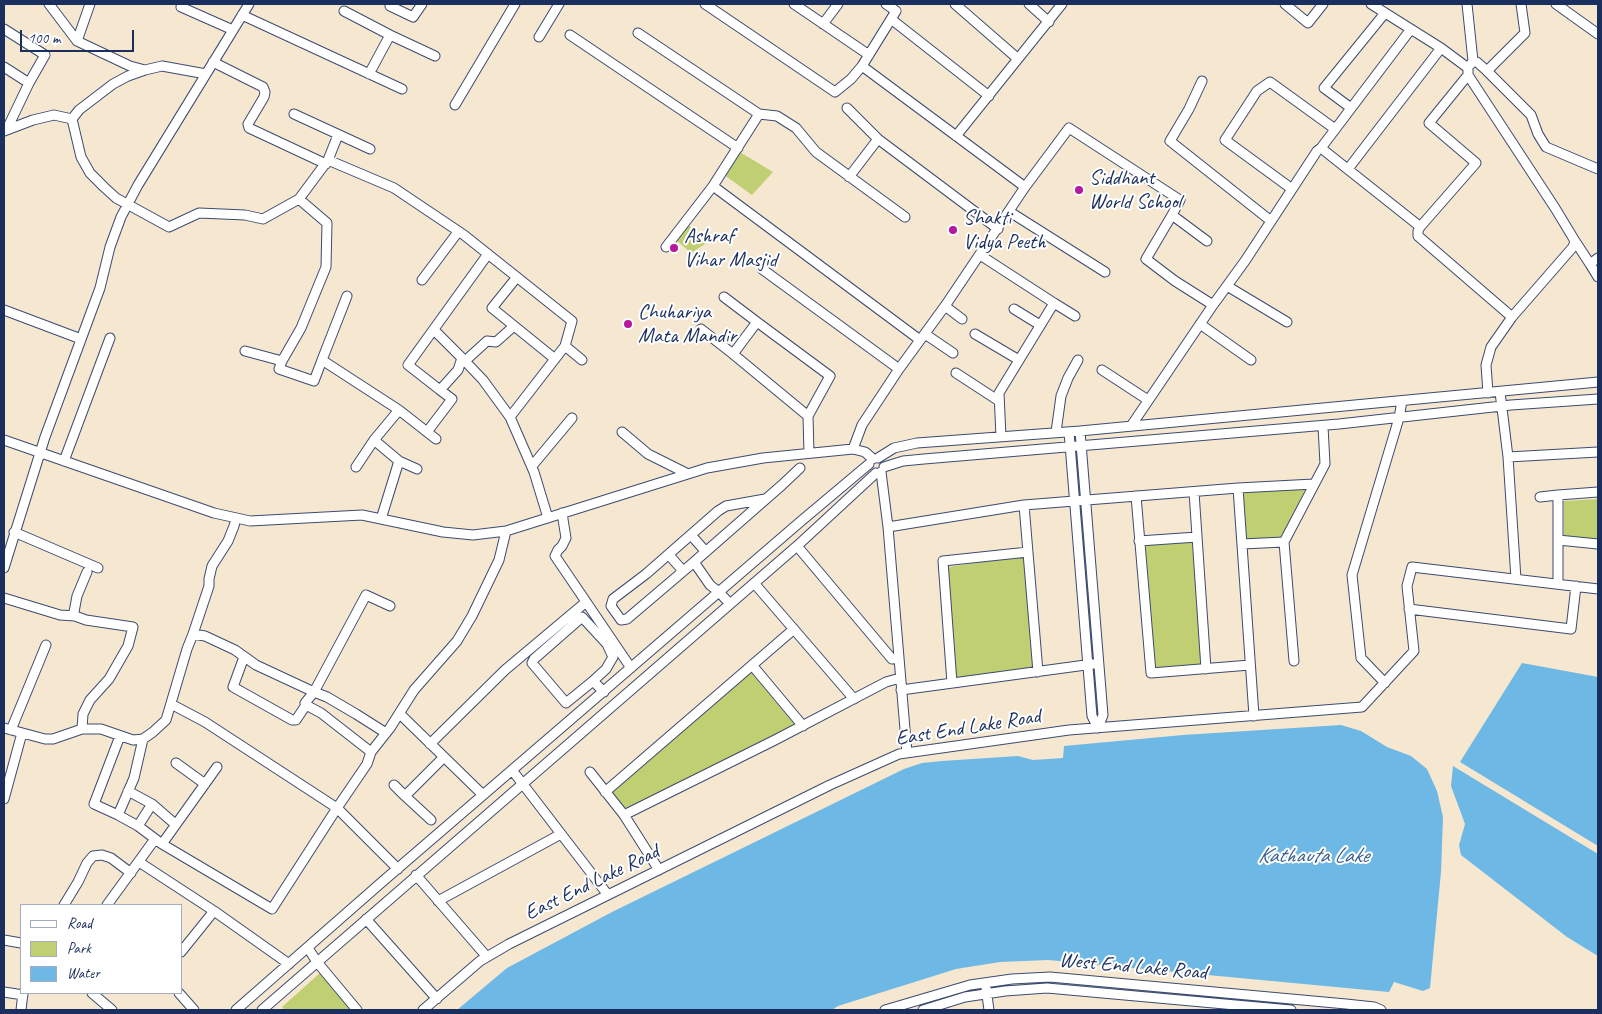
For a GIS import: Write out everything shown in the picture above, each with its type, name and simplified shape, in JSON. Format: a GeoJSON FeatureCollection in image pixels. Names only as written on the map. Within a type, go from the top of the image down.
{"type":"FeatureCollection","features":[{"type":"Feature","properties":{"kind":"street"},"geometry":{"type":"LineString","coordinates":[[49,4],[77,41],[130,66],[145,70]]}},
{"type":"Feature","properties":{"kind":"street"},"geometry":{"type":"LineString","coordinates":[[77,41],[90,4]]}},
{"type":"Feature","properties":{"kind":"street"},"geometry":{"type":"LineString","coordinates":[[182,4],[181,7],[233,30]]}},
{"type":"Feature","properties":{"kind":"street"},"geometry":{"type":"LineString","coordinates":[[4,568],[40,453],[100,288],[110,247],[121,217],[249,4]]}},
{"type":"Feature","properties":{"kind":"street"},"geometry":{"type":"LineString","coordinates":[[390,6],[413,16],[422,4]]}},
{"type":"Feature","properties":{"kind":"street"},"geometry":{"type":"LineString","coordinates":[[455,105],[516,4]]}},
{"type":"Feature","properties":{"kind":"street"},"geometry":{"type":"LineString","coordinates":[[539,37],[559,4]]}},
{"type":"Feature","properties":{"kind":"street"},"geometry":{"type":"LineString","coordinates":[[705,4],[835,92],[851,79],[862,66],[896,11],[886,4]]}},
{"type":"Feature","properties":{"kind":"street"},"geometry":{"type":"LineString","coordinates":[[794,4],[869,55]]}},
{"type":"Feature","properties":{"kind":"street"},"geometry":{"type":"LineString","coordinates":[[823,24],[838,4]]}},
{"type":"Feature","properties":{"kind":"street"},"geometry":{"type":"LineString","coordinates":[[955,4],[1018,58]]}},
{"type":"Feature","properties":{"kind":"street"},"geometry":{"type":"LineString","coordinates":[[1029,4],[1049,22]]}},
{"type":"Feature","properties":{"kind":"street"},"geometry":{"type":"LineString","coordinates":[[956,136],[1062,4]]}},
{"type":"Feature","properties":{"kind":"street"},"geometry":{"type":"LineString","coordinates":[[1285,4],[1308,23],[1323,4]]}},
{"type":"Feature","properties":{"kind":"street"},"geometry":{"type":"LineString","coordinates":[[1371,4],[1470,68],[1574,241],[1598,277]]}},
{"type":"Feature","properties":{"kind":"street"},"geometry":{"type":"LineString","coordinates":[[1467,4],[1470,68]]}},
{"type":"Feature","properties":{"kind":"street"},"geometry":{"type":"LineString","coordinates":[[1487,71],[1524,33],[1521,4]]}},
{"type":"Feature","properties":{"kind":"street"},"geometry":{"type":"LineString","coordinates":[[1556,4],[1598,34]]}},
{"type":"Feature","properties":{"kind":"street"},"geometry":{"type":"LineString","coordinates":[[344,11],[435,56]]}},
{"type":"Feature","properties":{"kind":"street"},"geometry":{"type":"LineString","coordinates":[[1351,108],[1324,88],[1385,13]]}},
{"type":"Feature","properties":{"kind":"street"},"geometry":{"type":"LineString","coordinates":[[242,15],[402,89]]}},
{"type":"Feature","properties":{"kind":"street"},"geometry":{"type":"LineString","coordinates":[[891,19],[989,96]]}},
{"type":"Feature","properties":{"kind":"street"},"geometry":{"type":"LineString","coordinates":[[4,29],[45,55],[5,130]]}},
{"type":"Feature","properties":{"kind":"street"},"geometry":{"type":"LineString","coordinates":[[1131,426],[1317,151],[1411,29]]}},
{"type":"Feature","properties":{"kind":"street"},"geometry":{"type":"LineString","coordinates":[[638,33],[760,114],[777,116],[796,128],[816,152],[904,217]]}},
{"type":"Feature","properties":{"kind":"street"},"geometry":{"type":"LineString","coordinates":[[369,74],[390,35]]}},
{"type":"Feature","properties":{"kind":"street"},"geometry":{"type":"LineString","coordinates":[[570,35],[738,148]]}},
{"type":"Feature","properties":{"kind":"street"},"geometry":{"type":"LineString","coordinates":[[1348,168],[1441,48]]}},
{"type":"Feature","properties":{"kind":"street"},"geometry":{"type":"LineString","coordinates":[[214,62],[263,88],[264,96],[248,124],[249,128],[327,162],[394,188],[488,254],[572,321],[565,346],[510,417]]}},
{"type":"Feature","properties":{"kind":"street"},"geometry":{"type":"LineString","coordinates":[[1512,317],[1418,236],[1420,227],[1476,163],[1429,123],[1470,68],[1477,62],[1531,115],[1538,134],[1546,147],[1598,169]]}},
{"type":"Feature","properties":{"kind":"street"},"geometry":{"type":"LineString","coordinates":[[72,119],[80,110],[113,84],[145,70],[162,66],[206,74]]}},
{"type":"Feature","properties":{"kind":"street"},"geometry":{"type":"LineString","coordinates":[[862,66],[1025,187]]}},
{"type":"Feature","properties":{"kind":"street"},"geometry":{"type":"LineString","coordinates":[[4,67],[29,83]]}},
{"type":"Feature","properties":{"kind":"street"},"geometry":{"type":"LineString","coordinates":[[1202,81],[1189,109],[1170,141],[1271,221]]}},
{"type":"Feature","properties":{"kind":"street"},"geometry":{"type":"LineString","coordinates":[[1292,189],[1226,140],[1257,91],[1270,82],[1335,129]]}},
{"type":"Feature","properties":{"kind":"street"},"geometry":{"type":"LineString","coordinates":[[847,108],[878,139],[998,229]]}},
{"type":"Feature","properties":{"kind":"street"},"geometry":{"type":"LineString","coordinates":[[294,114],[370,149]]}},
{"type":"Feature","properties":{"kind":"street"},"geometry":{"type":"LineString","coordinates":[[666,247],[713,186],[760,114]]}},
{"type":"Feature","properties":{"kind":"street"},"geometry":{"type":"LineString","coordinates":[[5,130],[54,115],[72,119]]}},
{"type":"Feature","properties":{"kind":"street"},"geometry":{"type":"LineString","coordinates":[[72,119],[81,157],[90,173],[127,205],[169,227],[200,213],[245,215],[263,219],[299,199],[327,162],[338,135]]}},
{"type":"Feature","properties":{"kind":"street"},"geometry":{"type":"LineString","coordinates":[[853,449],[862,426],[899,369],[946,306],[1025,187],[1069,128],[1180,200],[1146,259],[1175,281],[1213,305]]}},
{"type":"Feature","properties":{"kind":"street"},"geometry":{"type":"LineString","coordinates":[[849,177],[878,139]]}},
{"type":"Feature","properties":{"kind":"street"},"geometry":{"type":"LineString","coordinates":[[1321,148],[1420,227]]}},
{"type":"Feature","properties":{"kind":"street"},"geometry":{"type":"LineString","coordinates":[[713,186],[923,337],[953,353]]}},
{"type":"Feature","properties":{"kind":"street"},"geometry":{"type":"LineString","coordinates":[[299,199],[327,223],[326,267],[301,328],[279,369],[314,381],[347,296]]}},
{"type":"Feature","properties":{"kind":"street"},"geometry":{"type":"LineString","coordinates":[[1010,212],[1105,272]]}},
{"type":"Feature","properties":{"kind":"street"},"geometry":{"type":"LineString","coordinates":[[1172,216],[1207,241]]}},
{"type":"Feature","properties":{"kind":"street"},"geometry":{"type":"LineString","coordinates":[[422,280],[458,232]]}},
{"type":"Feature","properties":{"kind":"street"},"geometry":{"type":"LineString","coordinates":[[1488,393],[1487,355],[1496,338],[1566,256],[1574,241]]}},
{"type":"Feature","properties":{"kind":"street"},"geometry":{"type":"LineString","coordinates":[[427,432],[452,399],[408,365],[488,254]]}},
{"type":"Feature","properties":{"kind":"street"},"geometry":{"type":"LineString","coordinates":[[980,255],[1075,316]]}},
{"type":"Feature","properties":{"kind":"street"},"geometry":{"type":"LineString","coordinates":[[1590,264],[1598,258]]}},
{"type":"Feature","properties":{"kind":"street"},"geometry":{"type":"LineString","coordinates":[[762,270],[899,369]]}},
{"type":"Feature","properties":{"kind":"street"},"geometry":{"type":"LineString","coordinates":[[517,277],[492,308],[555,359]]}},
{"type":"Feature","properties":{"kind":"street"},"geometry":{"type":"LineString","coordinates":[[1227,286],[1286,322]]}},
{"type":"Feature","properties":{"kind":"street"},"geometry":{"type":"LineString","coordinates":[[724,297],[830,376],[808,416],[809,453]]}},
{"type":"Feature","properties":{"kind":"street"},"geometry":{"type":"LineString","coordinates":[[1001,437],[1000,392],[1054,303]]}},
{"type":"Feature","properties":{"kind":"street"},"geometry":{"type":"LineString","coordinates":[[946,306],[962,319]]}},
{"type":"Feature","properties":{"kind":"street"},"geometry":{"type":"LineString","coordinates":[[1014,309],[1040,326]]}},
{"type":"Feature","properties":{"kind":"street"},"geometry":{"type":"LineString","coordinates":[[4,310],[81,339]]}},
{"type":"Feature","properties":{"kind":"street"},"geometry":{"type":"LineString","coordinates":[[733,354],[757,322]]}},
{"type":"Feature","properties":{"kind":"street"},"geometry":{"type":"LineString","coordinates":[[1200,324],[1251,360]]}},
{"type":"Feature","properties":{"kind":"street"},"geometry":{"type":"LineString","coordinates":[[440,390],[458,370],[463,360],[487,341],[496,342],[514,326]]}},
{"type":"Feature","properties":{"kind":"street"},"geometry":{"type":"LineString","coordinates":[[701,329],[808,416]]}},
{"type":"Feature","properties":{"kind":"street"},"geometry":{"type":"LineString","coordinates":[[434,330],[483,380],[510,417],[532,466],[548,518]]}},
{"type":"Feature","properties":{"kind":"street"},"geometry":{"type":"LineString","coordinates":[[975,334],[1019,360]]}},
{"type":"Feature","properties":{"kind":"street"},"geometry":{"type":"LineString","coordinates":[[64,461],[110,338]]}},
{"type":"Feature","properties":{"kind":"street"},"geometry":{"type":"LineString","coordinates":[[565,346],[582,360]]}},
{"type":"Feature","properties":{"kind":"street"},"geometry":{"type":"LineString","coordinates":[[245,351],[282,361]]}},
{"type":"Feature","properties":{"kind":"street"},"geometry":{"type":"LineString","coordinates":[[322,360],[399,410],[436,439]]}},
{"type":"Feature","properties":{"kind":"street"},"geometry":{"type":"LineString","coordinates":[[1056,432],[1061,396],[1078,360]]}},
{"type":"Feature","properties":{"kind":"street"},"geometry":{"type":"LineString","coordinates":[[1102,370],[1148,400]]}},
{"type":"Feature","properties":{"kind":"street"},"geometry":{"type":"LineString","coordinates":[[956,373],[999,401]]}},
{"type":"Feature","properties":{"kind":"street"},"geometry":{"type":"LineString","coordinates":[[236,1010],[632,668],[716,590],[873,460],[894,448],[917,443],[1069,432],[1598,382]]}},
{"type":"Feature","properties":{"kind":"street"},"geometry":{"type":"LineString","coordinates":[[1500,392],[1508,456],[1516,579],[1598,589]]}},
{"type":"Feature","properties":{"kind":"street"},"geometry":{"type":"LineString","coordinates":[[262,1010],[272,1007],[317,962],[797,546],[880,471],[903,461],[1322,426],[1502,406],[1598,399]]}},
{"type":"Feature","properties":{"kind":"street"},"geometry":{"type":"LineString","coordinates":[[1384,683],[1361,658],[1352,575],[1399,418],[1402,401]]}},
{"type":"Feature","properties":{"kind":"street"},"geometry":{"type":"LineString","coordinates":[[356,467],[374,440],[399,410]]}},
{"type":"Feature","properties":{"kind":"street"},"geometry":{"type":"LineString","coordinates":[[532,466],[572,418]]}},
{"type":"Feature","properties":{"kind":"street"},"geometry":{"type":"LineString","coordinates":[[1294,662],[1284,542],[1325,464],[1322,426]]}},
{"type":"Feature","properties":{"kind":"street"},"geometry":{"type":"LineString","coordinates":[[1080,431],[1103,715],[1098,728]]}},
{"type":"Feature","properties":{"kind":"street"},"geometry":{"type":"LineString","coordinates":[[622,432],[648,454],[688,474]]}},
{"type":"Feature","properties":{"kind":"street"},"geometry":{"type":"LineString","coordinates":[[1069,432],[1092,716],[1098,728]]}},
{"type":"Feature","properties":{"kind":"street"},"geometry":{"type":"LineString","coordinates":[[4,440],[214,513],[250,521],[362,515],[473,536],[506,531],[707,468],[763,458],[809,453],[853,449],[865,452],[873,460],[883,461],[880,471],[888,527],[907,753]]}},
{"type":"Feature","properties":{"kind":"street"},"geometry":{"type":"LineString","coordinates":[[374,440],[399,461],[417,470]]}},
{"type":"Feature","properties":{"kind":"street"},"geometry":{"type":"LineString","coordinates":[[1508,456],[1598,452]]}},
{"type":"Feature","properties":{"kind":"street"},"geometry":{"type":"LineString","coordinates":[[873,460],[871,471],[880,471]]}},
{"type":"Feature","properties":{"kind":"street"},"geometry":{"type":"LineString","coordinates":[[381,519],[399,461]]}},
{"type":"Feature","properties":{"kind":"street"},"geometry":{"type":"LineString","coordinates":[[766,499],[726,506],[718,511],[646,574],[613,600],[611,606],[621,620],[626,618],[706,552],[782,485],[800,468]]}},
{"type":"Feature","properties":{"kind":"street"},"geometry":{"type":"LineString","coordinates":[[888,527],[1024,505],[1314,484]]}},
{"type":"Feature","properties":{"kind":"street"},"geometry":{"type":"LineString","coordinates":[[1238,488],[1254,716]]}},
{"type":"Feature","properties":{"kind":"street"},"geometry":{"type":"LineString","coordinates":[[1194,492],[1206,669]]}},
{"type":"Feature","properties":{"kind":"street"},"geometry":{"type":"LineString","coordinates":[[1540,497],[1598,492]]}},
{"type":"Feature","properties":{"kind":"street"},"geometry":{"type":"LineString","coordinates":[[1558,495],[1558,584]]}},
{"type":"Feature","properties":{"kind":"street"},"geometry":{"type":"LineString","coordinates":[[1136,496],[1151,673],[1250,665]]}},
{"type":"Feature","properties":{"kind":"street"},"geometry":{"type":"LineString","coordinates":[[1024,505],[1038,672]]}},
{"type":"Feature","properties":{"kind":"street"},"geometry":{"type":"LineString","coordinates":[[562,513],[566,538],[555,556],[632,668]]}},
{"type":"Feature","properties":{"kind":"street"},"geometry":{"type":"LineString","coordinates":[[46,645],[7,729],[45,739],[53,739],[82,729],[101,730],[133,740],[143,739],[154,732],[166,720],[187,649],[209,586],[208,579],[212,566],[228,541],[236,518]]}},
{"type":"Feature","properties":{"kind":"street"},"geometry":{"type":"LineString","coordinates":[[120,736],[94,804],[138,826],[158,842],[272,909],[367,764],[371,752],[400,714],[414,690],[457,641],[472,616],[499,560],[506,531]]}},
{"type":"Feature","properties":{"kind":"street"},"geometry":{"type":"LineString","coordinates":[[14,532],[98,568]]}},
{"type":"Feature","properties":{"kind":"street"},"geometry":{"type":"LineString","coordinates":[[691,535],[706,552]]}},
{"type":"Feature","properties":{"kind":"street"},"geometry":{"type":"LineString","coordinates":[[1140,541],[1197,536]]}},
{"type":"Feature","properties":{"kind":"street"},"geometry":{"type":"LineString","coordinates":[[1558,540],[1598,544]]}},
{"type":"Feature","properties":{"kind":"street"},"geometry":{"type":"LineString","coordinates":[[1242,544],[1284,542]]}},
{"type":"Feature","properties":{"kind":"street"},"geometry":{"type":"LineString","coordinates":[[797,546],[892,659],[899,658]]}},
{"type":"Feature","properties":{"kind":"street"},"geometry":{"type":"LineString","coordinates":[[952,683],[943,562],[1028,552]]}},
{"type":"Feature","properties":{"kind":"street"},"geometry":{"type":"LineString","coordinates":[[669,554],[683,571]]}},
{"type":"Feature","properties":{"kind":"street"},"geometry":{"type":"LineString","coordinates":[[694,562],[704,576],[730,604]]}},
{"type":"Feature","properties":{"kind":"street","name":"East End Lake Road"},"geometry":{"type":"LineString","coordinates":[[423,1010],[480,961],[509,944],[830,785],[899,754],[1069,730],[1362,707],[1414,651],[1407,586],[1412,567],[1516,579]]}},
{"type":"Feature","properties":{"kind":"street"},"geometry":{"type":"LineString","coordinates":[[75,616],[74,612],[78,596],[87,572]]}},
{"type":"Feature","properties":{"kind":"street"},"geometry":{"type":"LineString","coordinates":[[754,583],[854,699]]}},
{"type":"Feature","properties":{"kind":"street"},"geometry":{"type":"LineString","coordinates":[[1409,609],[1571,629],[1576,586]]}},
{"type":"Feature","properties":{"kind":"street"},"geometry":{"type":"LineString","coordinates":[[244,656],[232,687],[292,720],[296,720],[306,705],[305,703],[314,692],[366,595],[390,606]]}},
{"type":"Feature","properties":{"kind":"street"},"geometry":{"type":"LineString","coordinates":[[4,598],[60,615],[133,627],[128,646],[109,679],[90,700],[83,714],[82,729]]}},
{"type":"Feature","properties":{"kind":"street"},"geometry":{"type":"LineString","coordinates":[[430,744],[505,670],[586,602]]}},
{"type":"Feature","properties":{"kind":"street"},"geometry":{"type":"LineString","coordinates":[[582,617],[607,644],[613,657],[606,669],[594,681],[566,703],[532,663],[534,658],[582,617]]}},
{"type":"Feature","properties":{"kind":"street"},"geometry":{"type":"LineString","coordinates":[[605,792],[794,629]]}},
{"type":"Feature","properties":{"kind":"street"},"geometry":{"type":"LineString","coordinates":[[193,634],[205,636],[235,650],[256,665],[349,709],[386,733]]}},
{"type":"Feature","properties":{"kind":"street"},"geometry":{"type":"LineString","coordinates":[[902,690],[1098,663]]}},
{"type":"Feature","properties":{"kind":"street"},"geometry":{"type":"LineString","coordinates":[[752,665],[803,726]]}},
{"type":"Feature","properties":{"kind":"street"},"geometry":{"type":"LineString","coordinates":[[624,815],[803,726],[886,682],[900,678]]}},
{"type":"Feature","properties":{"kind":"street"},"geometry":{"type":"LineString","coordinates":[[594,681],[604,692]]}},
{"type":"Feature","properties":{"kind":"street"},"geometry":{"type":"LineString","coordinates":[[171,704],[205,722],[337,808],[398,869]]}},
{"type":"Feature","properties":{"kind":"street"},"geometry":{"type":"LineString","coordinates":[[306,705],[320,713],[371,752]]}},
{"type":"Feature","properties":{"kind":"street"},"geometry":{"type":"LineString","coordinates":[[400,714],[483,795]]}},
{"type":"Feature","properties":{"kind":"street"},"geometry":{"type":"LineString","coordinates":[[4,799],[22,733]]}},
{"type":"Feature","properties":{"kind":"street"},"geometry":{"type":"LineString","coordinates":[[118,815],[134,778],[143,739]]}},
{"type":"Feature","properties":{"kind":"street"},"geometry":{"type":"LineString","coordinates":[[405,796],[444,757]]}},
{"type":"Feature","properties":{"kind":"street"},"geometry":{"type":"LineString","coordinates":[[176,763],[206,784]]}},
{"type":"Feature","properties":{"kind":"street"},"geometry":{"type":"LineString","coordinates":[[108,904],[139,862],[176,824],[217,767]]}},
{"type":"Feature","properties":{"kind":"street"},"geometry":{"type":"LineString","coordinates":[[512,770],[608,895]]}},
{"type":"Feature","properties":{"kind":"street"},"geometry":{"type":"LineString","coordinates":[[590,772],[624,815],[659,870]]}},
{"type":"Feature","properties":{"kind":"street"},"geometry":{"type":"LineString","coordinates":[[394,785],[431,820]]}},
{"type":"Feature","properties":{"kind":"street"},"geometry":{"type":"LineString","coordinates":[[128,791],[152,804],[176,824]]}},
{"type":"Feature","properties":{"kind":"street"},"geometry":{"type":"LineString","coordinates":[[138,826],[152,804]]}},
{"type":"Feature","properties":{"kind":"street"},"geometry":{"type":"LineString","coordinates":[[438,900],[562,834]]}},
{"type":"Feature","properties":{"kind":"street"},"geometry":{"type":"LineString","coordinates":[[65,904],[87,863],[93,856],[102,855],[111,858],[131,873]]}},
{"type":"Feature","properties":{"kind":"street"},"geometry":{"type":"LineString","coordinates":[[139,862],[214,911],[289,964]]}},
{"type":"Feature","properties":{"kind":"street"},"geometry":{"type":"LineString","coordinates":[[416,875],[487,957]]}},
{"type":"Feature","properties":{"kind":"street"},"geometry":{"type":"LineString","coordinates":[[182,951],[214,911]]}},
{"type":"Feature","properties":{"kind":"street"},"geometry":{"type":"LineString","coordinates":[[366,919],[437,998]]}},
{"type":"Feature","properties":{"kind":"street"},"geometry":{"type":"LineString","coordinates":[[4,940],[20,943]]}},
{"type":"Feature","properties":{"kind":"street"},"geometry":{"type":"LineString","coordinates":[[308,948],[317,962],[357,1010]]}},
{"type":"Feature","properties":{"kind":"street","name":"West End Lake Road"},"geometry":{"type":"LineString","coordinates":[[885,1010],[970,985],[1012,979],[1050,977],[1375,1010]]}},
{"type":"Feature","properties":{"kind":"street"},"geometry":{"type":"LineString","coordinates":[[985,983],[989,1010]]}},
{"type":"Feature","properties":{"kind":"street","name":"West End Lake Road"},"geometry":{"type":"LineString","coordinates":[[922,1010],[965,997],[987,993],[1047,988],[1291,1010]]}},
{"type":"Feature","properties":{"kind":"street"},"geometry":{"type":"LineString","coordinates":[[4,992],[20,994]]}},
{"type":"Feature","properties":{"kind":"street"},"geometry":{"type":"LineString","coordinates":[[21,1010],[23,994]]}},
{"type":"Feature","properties":{"kind":"street"},"geometry":{"type":"LineString","coordinates":[[93,994],[112,1010]]}},
{"type":"Feature","properties":{"kind":"street"},"geometry":{"type":"LineString","coordinates":[[180,994],[194,1010]]}},
{"type":"Feature","properties":{"kind":"green space"},"geometry":{"type":"Polygon","coordinates":[[[738,151],[773,172],[752,195],[723,174],[738,151]]]}},
{"type":"Feature","properties":{"kind":"green space"},"geometry":{"type":"Polygon","coordinates":[[[687,224],[708,242],[691,253],[675,239],[687,224]]]}},
{"type":"Feature","properties":{"kind":"green space"},"geometry":{"type":"Polygon","coordinates":[[[1306,488],[1281,538],[1246,541],[1242,493],[1306,488]]]}},
{"type":"Feature","properties":{"kind":"green space"},"geometry":{"type":"Polygon","coordinates":[[[1598,499],[1598,540],[1564,536],[1564,501],[1598,499]]]}},
{"type":"Feature","properties":{"kind":"green space"},"geometry":{"type":"Polygon","coordinates":[[[1192,541],[1202,665],[1155,668],[1145,544],[1192,541]]]}},
{"type":"Feature","properties":{"kind":"green space"},"geometry":{"type":"Polygon","coordinates":[[[1024,556],[1033,668],[956,678],[948,567],[1024,556]]]}},
{"type":"Feature","properties":{"kind":"green space"},"geometry":{"type":"Polygon","coordinates":[[[751,672],[796,726],[626,810],[612,792],[751,672]]]}},
{"type":"Feature","properties":{"kind":"green space"},"geometry":{"type":"Polygon","coordinates":[[[320,973],[352,1010],[285,1010],[282,1007],[320,973]]]}},
{"type":"Feature","properties":{"kind":"water"},"geometry":{"type":"Polygon","coordinates":[[[1522,663],[1598,677],[1598,846],[1460,762],[1522,663]]]}},
{"type":"Feature","properties":{"kind":"water","name":"Kathauta Lake"},"geometry":{"type":"Polygon","coordinates":[[[1341,725],[1361,731],[1387,747],[1411,756],[1427,769],[1437,791],[1443,817],[1441,872],[1430,988],[1423,991],[1394,982],[1389,992],[1048,960],[1000,962],[956,969],[838,1006],[832,1010],[457,1010],[507,968],[612,912],[904,769],[922,763],[1018,756],[1033,760],[1063,758],[1064,746],[1183,735],[1341,725]]]}},
{"type":"Feature","properties":{"kind":"water"},"geometry":{"type":"Polygon","coordinates":[[[1453,766],[1598,854],[1598,956],[1567,937],[1461,855],[1459,845],[1465,824],[1451,786],[1453,766]]]}},
{"type":"Feature","properties":{"kind":"place","name":"Siddhant World School"},"geometry":{"type":"Point","coordinates":[1079,190]}},
{"type":"Feature","properties":{"kind":"place","name":"Shakti Vidya Peeth"},"geometry":{"type":"Point","coordinates":[953,230]}},
{"type":"Feature","properties":{"kind":"place","name":"Ashraf Vihar Masjid"},"geometry":{"type":"Point","coordinates":[674,248]}},
{"type":"Feature","properties":{"kind":"place","name":"Chuhariya Mata Mandir"},"geometry":{"type":"Point","coordinates":[628,324]}}]}
